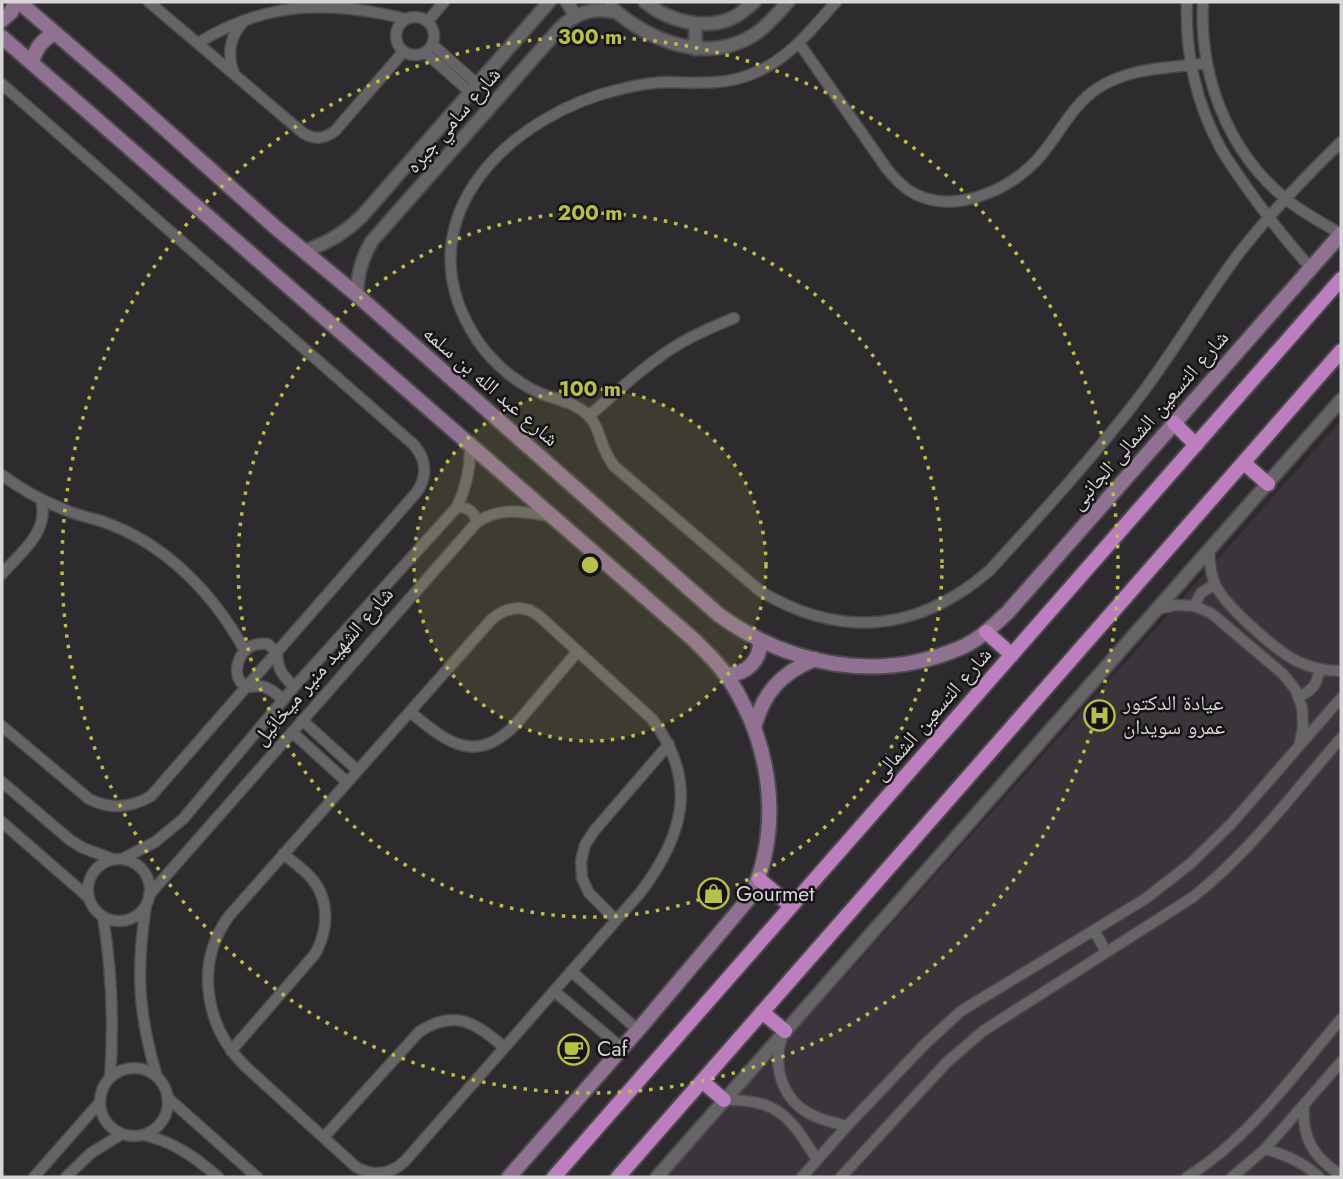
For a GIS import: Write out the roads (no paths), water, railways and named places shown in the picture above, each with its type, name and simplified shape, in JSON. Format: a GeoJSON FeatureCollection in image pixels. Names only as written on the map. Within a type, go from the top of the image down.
{"type":"FeatureCollection","features":[{"type":"Feature","properties":{"kind":"main road"},"geometry":{"type":"LineString","coordinates":[[2,20],[18,2]]}},
{"type":"Feature","properties":{"kind":"main road","name":"شارع عبد الله بن سلمه"},"geometry":{"type":"LineString","coordinates":[[18,2],[733,625],[787,651],[851,667],[906,663],[961,647],[986,632]]}},
{"type":"Feature","properties":{"kind":"main road"},"geometry":{"type":"LineString","coordinates":[[32,62],[38,46],[55,33]]}},
{"type":"Feature","properties":{"kind":"main road"},"geometry":{"type":"LineString","coordinates":[[2,37],[693,639],[727,675],[745,707],[765,762],[770,808],[764,858],[751,896],[509,1177]]}},
{"type":"Feature","properties":{"kind":"main road","name":"شارع التسعين الشمالى الجانبى"},"geometry":{"type":"LineString","coordinates":[[986,632],[1008,612],[1341,234]]}},
{"type":"Feature","properties":{"kind":"main road","name":"شارع التسعين الشمالى"},"geometry":{"type":"LineString","coordinates":[[554,1177],[1341,279]]}},
{"type":"Feature","properties":{"kind":"main road"},"geometry":{"type":"LineString","coordinates":[[618,1177],[1341,351]]}},
{"type":"Feature","properties":{"kind":"main road"},"geometry":{"type":"LineString","coordinates":[[1174,423],[1196,445]]}},
{"type":"Feature","properties":{"kind":"main road"},"geometry":{"type":"LineString","coordinates":[[1244,463],[1268,484]]}},
{"type":"Feature","properties":{"kind":"main road"},"geometry":{"type":"LineString","coordinates":[[986,632],[1012,655]]}},
{"type":"Feature","properties":{"kind":"main road"},"geometry":{"type":"LineString","coordinates":[[727,675],[748,669],[758,656],[760,640]]}},
{"type":"Feature","properties":{"kind":"main road"},"geometry":{"type":"LineString","coordinates":[[754,729],[762,706],[775,685],[793,670],[815,659]]}},
{"type":"Feature","properties":{"kind":"main road"},"geometry":{"type":"LineString","coordinates":[[759,879],[791,906]]}},
{"type":"Feature","properties":{"kind":"main road"},"geometry":{"type":"LineString","coordinates":[[762,1012],[785,1031]]}},
{"type":"Feature","properties":{"kind":"main road"},"geometry":{"type":"LineString","coordinates":[[702,1081],[724,1100]]}},
{"type":"Feature","properties":{"kind":"street"},"geometry":{"type":"LineString","coordinates":[[149,2],[311,138],[328,136],[335,131],[403,52]]}},
{"type":"Feature","properties":{"kind":"street"},"geometry":{"type":"LineString","coordinates":[[428,21],[444,2]]}},
{"type":"Feature","properties":{"kind":"street","name":"شارع سامي جبره"},"geometry":{"type":"LineString","coordinates":[[304,251],[341,234],[362,216],[549,2]]}},
{"type":"Feature","properties":{"kind":"street"},"geometry":{"type":"LineString","coordinates":[[567,2],[573,16],[591,10],[616,12]]}},
{"type":"Feature","properties":{"kind":"street"},"geometry":{"type":"LineString","coordinates":[[605,2],[655,38],[696,49],[721,48],[740,42],[758,32],[788,2]]}},
{"type":"Feature","properties":{"kind":"street"},"geometry":{"type":"LineString","coordinates":[[645,2],[668,17],[695,23],[733,18],[754,2]]}},
{"type":"Feature","properties":{"kind":"street"},"geometry":{"type":"LineString","coordinates":[[836,2],[799,43],[764,69],[737,79],[708,83],[666,82],[620,89],[576,103],[535,125],[509,143],[484,169],[467,196],[455,223],[450,249],[456,296],[461,312],[472,334],[490,357],[512,377],[538,392],[574,404],[589,415],[597,426],[607,455],[614,466],[760,591],[799,611],[832,620],[866,623],[888,621],[931,609],[972,586],[999,561],[1113,430],[1171,353],[1219,281],[1268,218],[1341,142]]}},
{"type":"Feature","properties":{"kind":"street"},"geometry":{"type":"LineString","coordinates":[[1311,268],[1268,218],[1220,148],[1202,108],[1191,65],[1187,4],[1203,4],[1203,32],[1212,85],[1233,136],[1248,159],[1285,199],[1341,234]]}},
{"type":"Feature","properties":{"kind":"street"},"geometry":{"type":"LineString","coordinates":[[198,43],[220,30],[246,20],[299,7],[353,6],[406,19]]}},
{"type":"Feature","properties":{"kind":"street"},"geometry":{"type":"LineString","coordinates":[[413,16],[428,21],[435,32],[429,49],[418,55],[403,52],[396,38],[400,24],[413,16]]}},
{"type":"Feature","properties":{"kind":"street","name":"شارع سامي جبره"},"geometry":{"type":"LineString","coordinates":[[357,295],[361,261],[372,241],[573,16]]}},
{"type":"Feature","properties":{"kind":"street"},"geometry":{"type":"LineString","coordinates":[[234,75],[229,51],[237,29],[246,20]]}},
{"type":"Feature","properties":{"kind":"street"},"geometry":{"type":"LineString","coordinates":[[695,23],[696,49]]}},
{"type":"Feature","properties":{"kind":"street"},"geometry":{"type":"LineString","coordinates":[[799,43],[899,183],[931,200],[950,202],[974,198],[1017,177],[1036,161],[1083,100],[1110,81],[1140,71],[1207,63]]}},
{"type":"Feature","properties":{"kind":"street"},"geometry":{"type":"LineString","coordinates":[[429,49],[474,88]]}},
{"type":"Feature","properties":{"kind":"street"},"geometry":{"type":"LineString","coordinates":[[2,84],[413,444],[422,456],[425,471],[419,488],[158,790],[144,800],[128,806],[110,806],[89,799],[2,726]]}},
{"type":"Feature","properties":{"kind":"street"},"geometry":{"type":"LineString","coordinates":[[362,216],[368,228],[379,234]]}},
{"type":"Feature","properties":{"kind":"street"},"geometry":{"type":"LineString","coordinates":[[589,415],[671,349],[734,318]]}},
{"type":"Feature","properties":{"kind":"street"},"geometry":{"type":"LineString","coordinates":[[657,1177],[1341,400]]}},
{"type":"Feature","properties":{"kind":"street","name":"شارع الشهيد منير ميخائيل"},"geometry":{"type":"LineString","coordinates":[[118,859],[155,842],[183,819],[283,700],[457,507],[468,476],[470,444]]}},
{"type":"Feature","properties":{"kind":"street"},"geometry":{"type":"LineString","coordinates":[[2,475],[66,511],[121,529],[170,559],[213,601],[245,650]]}},
{"type":"Feature","properties":{"kind":"street"},"geometry":{"type":"LineString","coordinates":[[2,574],[41,527],[44,513],[41,499]]}},
{"type":"Feature","properties":{"kind":"street"},"geometry":{"type":"LineString","coordinates":[[457,507],[468,509],[477,522]]}},
{"type":"Feature","properties":{"kind":"street","name":"شارع الشهيد منير ميخائيل"},"geometry":{"type":"LineString","coordinates":[[148,900],[477,522],[487,515],[510,510],[551,516]]}},
{"type":"Feature","properties":{"kind":"street"},"geometry":{"type":"LineString","coordinates":[[1209,551],[1215,584],[1235,611],[1295,660],[1319,669],[1341,671]]}},
{"type":"Feature","properties":{"kind":"street"},"geometry":{"type":"LineString","coordinates":[[1194,606],[1201,593],[1215,584]]}},
{"type":"Feature","properties":{"kind":"street"},"geometry":{"type":"LineString","coordinates":[[1158,609],[1176,605],[1194,606],[1211,613],[1283,674],[1295,689],[1302,707],[1303,727],[1299,746]]}},
{"type":"Feature","properties":{"kind":"street"},"geometry":{"type":"LineString","coordinates":[[508,609],[529,610],[578,651],[652,719],[664,734],[679,770],[682,789],[677,824],[658,867],[640,893],[405,1161],[391,1171],[373,1174],[364,1172],[231,1051],[211,1004],[208,978],[210,951],[229,916],[498,613],[508,609]]}},
{"type":"Feature","properties":{"kind":"street"},"geometry":{"type":"LineString","coordinates":[[283,700],[268,688],[247,687],[239,679],[238,661],[245,650],[268,644],[277,653],[280,672],[295,687]]}},
{"type":"Feature","properties":{"kind":"street"},"geometry":{"type":"LineString","coordinates":[[410,712],[451,742],[480,746],[494,741],[516,724],[578,651]]}},
{"type":"Feature","properties":{"kind":"street"},"geometry":{"type":"LineString","coordinates":[[1298,697],[1314,688],[1319,669]]}},
{"type":"Feature","properties":{"kind":"street"},"geometry":{"type":"LineString","coordinates":[[803,1177],[848,1126],[961,1011],[1145,898],[1190,864],[1231,824],[1341,698]]}},
{"type":"Feature","properties":{"kind":"street"},"geometry":{"type":"LineString","coordinates":[[302,720],[358,771]]}},
{"type":"Feature","properties":{"kind":"street"},"geometry":{"type":"LineString","coordinates":[[292,732],[347,782]]}},
{"type":"Feature","properties":{"kind":"street"},"geometry":{"type":"LineString","coordinates":[[841,1177],[964,1046],[1003,1017],[1193,897],[1215,880],[1341,738]]}},
{"type":"Feature","properties":{"kind":"street"},"geometry":{"type":"LineString","coordinates":[[616,920],[589,893],[582,878],[581,861],[585,845],[669,744]]}},
{"type":"Feature","properties":{"kind":"street"},"geometry":{"type":"LineString","coordinates":[[2,782],[71,841],[96,854],[138,865],[144,871],[150,887],[141,938],[141,1009],[147,1044],[157,1077],[168,1098],[166,1112],[160,1124],[143,1135]]}},
{"type":"Feature","properties":{"kind":"street"},"geometry":{"type":"LineString","coordinates":[[2,822],[88,897],[96,912],[103,917],[128,920],[135,916],[148,900]]}},
{"type":"Feature","properties":{"kind":"street"},"geometry":{"type":"LineString","coordinates":[[231,1051],[315,954],[323,936],[325,912],[318,889],[312,878],[283,854]]}},
{"type":"Feature","properties":{"kind":"street"},"geometry":{"type":"LineString","coordinates":[[88,897],[88,884],[93,873],[102,864],[118,859]]}},
{"type":"Feature","properties":{"kind":"street"},"geometry":{"type":"LineString","coordinates":[[103,917],[112,981],[110,1078]]}},
{"type":"Feature","properties":{"kind":"street"},"geometry":{"type":"LineString","coordinates":[[1094,930],[1106,952]]}},
{"type":"Feature","properties":{"kind":"street"},"geometry":{"type":"LineString","coordinates":[[571,971],[638,1030]]}},
{"type":"Feature","properties":{"kind":"street"},"geometry":{"type":"LineString","coordinates":[[554,991],[622,1048]]}},
{"type":"Feature","properties":{"kind":"street"},"geometry":{"type":"LineString","coordinates":[[1190,1176],[1221,1153],[1247,1128],[1341,1019]]}},
{"type":"Feature","properties":{"kind":"street"},"geometry":{"type":"LineString","coordinates":[[324,1137],[419,1032],[429,1026],[442,1021],[468,1022],[481,1028],[504,1047]]}},
{"type":"Feature","properties":{"kind":"street"},"geometry":{"type":"LineString","coordinates":[[785,1031],[777,1062],[787,1093],[811,1115],[848,1126]]}},
{"type":"Feature","properties":{"kind":"street"},"geometry":{"type":"LineString","coordinates":[[1232,1177],[1265,1149],[1341,1062]]}},
{"type":"Feature","properties":{"kind":"street"},"geometry":{"type":"LineString","coordinates":[[157,1077],[137,1068],[123,1070],[110,1078],[104,1085],[100,1102],[103,1118],[108,1125],[122,1134],[143,1135],[183,1150],[218,1177]]}},
{"type":"Feature","properties":{"kind":"street"},"geometry":{"type":"LineString","coordinates":[[168,1098],[257,1177]]}},
{"type":"Feature","properties":{"kind":"street"},"geometry":{"type":"LineString","coordinates":[[724,1100],[762,1103],[779,1111],[791,1121],[817,1160]]}},
{"type":"Feature","properties":{"kind":"street"},"geometry":{"type":"LineString","coordinates":[[34,1177],[100,1102]]}},
{"type":"Feature","properties":{"kind":"street"},"geometry":{"type":"LineString","coordinates":[[1304,1105],[1304,1126],[1311,1147],[1319,1159],[1341,1175]]}},
{"type":"Feature","properties":{"kind":"street"},"geometry":{"type":"LineString","coordinates":[[66,1177],[91,1153],[122,1134]]}},
{"type":"Feature","properties":{"kind":"street"},"geometry":{"type":"LineString","coordinates":[[1265,1149],[1291,1157],[1306,1165],[1318,1177]]}},
{"type":"Feature","properties":{"kind":"place","name":"عيادة الدكتور عمرو سويدان"},"geometry":{"type":"Point","coordinates":[1100,715]}},
{"type":"Feature","properties":{"kind":"place","name":"Gourmet"},"geometry":{"type":"Point","coordinates":[713,894]}},
{"type":"Feature","properties":{"kind":"place","name":"Caf"},"geometry":{"type":"Point","coordinates":[574,1049]}}]}
